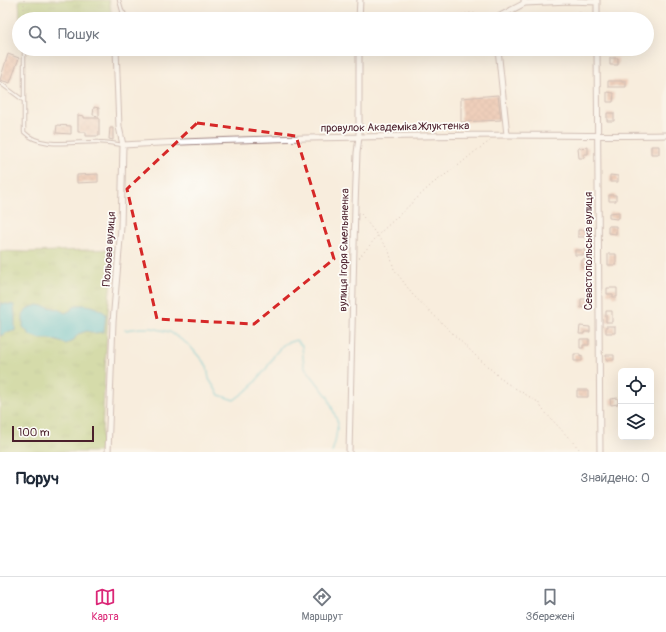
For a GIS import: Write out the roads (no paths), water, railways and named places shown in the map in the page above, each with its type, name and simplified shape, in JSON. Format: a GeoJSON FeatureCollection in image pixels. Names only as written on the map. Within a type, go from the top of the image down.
{"type":"FeatureCollection","features":[{"type":"Feature","properties":{"kind":"street"},"geometry":{"type":"LineString","coordinates":[[359,12],[360,0]]}},
{"type":"Feature","properties":{"kind":"street"},"geometry":{"type":"LineString","coordinates":[[506,12],[524,1],[597,1],[597,12]]}},
{"type":"Feature","properties":{"kind":"street","name":"Польова вулиця"},"geometry":{"type":"LineString","coordinates":[[108,452],[112,327],[121,227],[124,145],[119,127],[116,56]]}},
{"type":"Feature","properties":{"kind":"street","name":"вулиця Ігоря Ємельяненка"},"geometry":{"type":"LineString","coordinates":[[350,452],[355,206],[359,137],[359,56]]}},
{"type":"Feature","properties":{"kind":"street"},"geometry":{"type":"LineString","coordinates":[[499,56],[507,135]]}},
{"type":"Feature","properties":{"kind":"street","name":"Севастопольська вулиця"},"geometry":{"type":"LineString","coordinates":[[597,56],[600,452]]}},
{"type":"Feature","properties":{"kind":"street","name":"провулок Академіка Жлуктенка"},"geometry":{"type":"LineString","coordinates":[[124,145],[237,139],[507,135],[666,135]]}},
{"type":"Feature","properties":{"kind":"lane"},"geometry":{"type":"LineString","coordinates":[[119,0],[122,12]]}},
{"type":"Feature","properties":{"kind":"lane"},"geometry":{"type":"LineString","coordinates":[[24,56],[24,132],[30,138],[61,144],[99,142],[124,145]]}},
{"type":"Feature","properties":{"kind":"lane"},"geometry":{"type":"LineString","coordinates":[[0,83],[24,100]]}},
{"type":"Feature","properties":{"kind":"water"},"geometry":{"type":"Polygon","coordinates":[[[0,303],[14,305],[15,331],[10,331],[0,336],[0,303]]]}},
{"type":"Feature","properties":{"kind":"water"},"geometry":{"type":"Polygon","coordinates":[[[38,305],[59,309],[65,313],[76,305],[96,307],[106,314],[104,332],[95,333],[87,331],[78,334],[73,341],[66,344],[51,339],[41,339],[30,335],[23,327],[23,314],[28,308],[38,305]]]}},
{"type":"Feature","properties":{"kind":"waterway"},"geometry":{"type":"LineString","coordinates":[[125,330],[152,328],[170,332],[189,345],[207,366],[209,379],[219,395],[234,400],[250,388],[284,344],[296,340],[302,346],[304,366],[328,397],[338,423],[332,452]]}}]}
